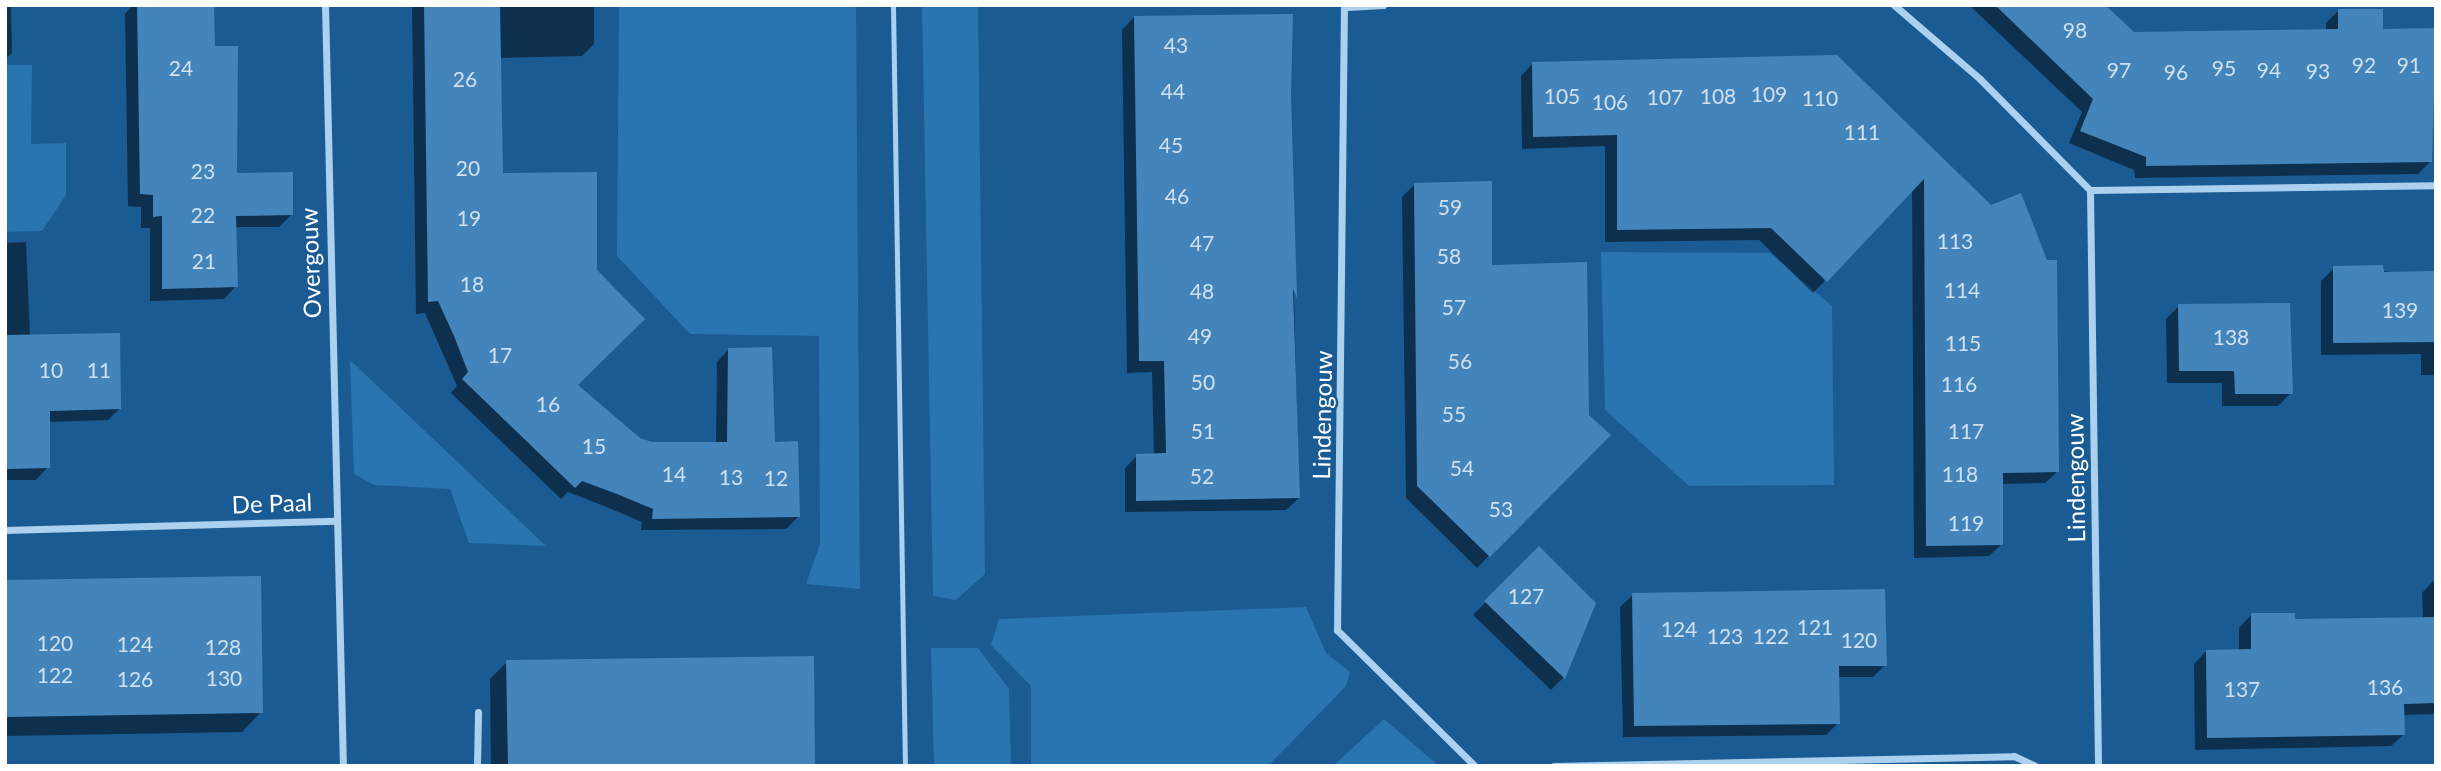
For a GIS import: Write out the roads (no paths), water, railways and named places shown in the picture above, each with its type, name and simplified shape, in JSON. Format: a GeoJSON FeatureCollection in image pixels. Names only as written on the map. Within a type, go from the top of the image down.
{"type":"FeatureCollection","features":[{"type":"Feature","properties":{"kind":"street","name":"Overgouw"},"geometry":{"type":"LineString","coordinates":[[324,5],[336,521]]}},
{"type":"Feature","properties":{"kind":"street","name":"Lindengouw"},"geometry":{"type":"LineString","coordinates":[[1383,5],[1345,6],[1337,630],[1475,766]]}},
{"type":"Feature","properties":{"kind":"street"},"geometry":{"type":"LineString","coordinates":[[1894,5],[1980,79],[2090,190],[2436,185]]}},
{"type":"Feature","properties":{"kind":"street","name":"Lindengouw"},"geometry":{"type":"LineString","coordinates":[[2090,190],[2098,766]]}},
{"type":"Feature","properties":{"kind":"street","name":"De Paal"},"geometry":{"type":"LineString","coordinates":[[5,530],[336,521],[343,766]]}},
{"type":"Feature","properties":{"kind":"street"},"geometry":{"type":"LineString","coordinates":[[477,766],[478,712]]}},
{"type":"Feature","properties":{"kind":"street"},"geometry":{"type":"LineString","coordinates":[[1554,766],[2014,756],[2035,766]]}},
{"type":"Feature","properties":{"kind":"lane"},"geometry":{"type":"LineString","coordinates":[[893,5],[905,766]]}}]}
